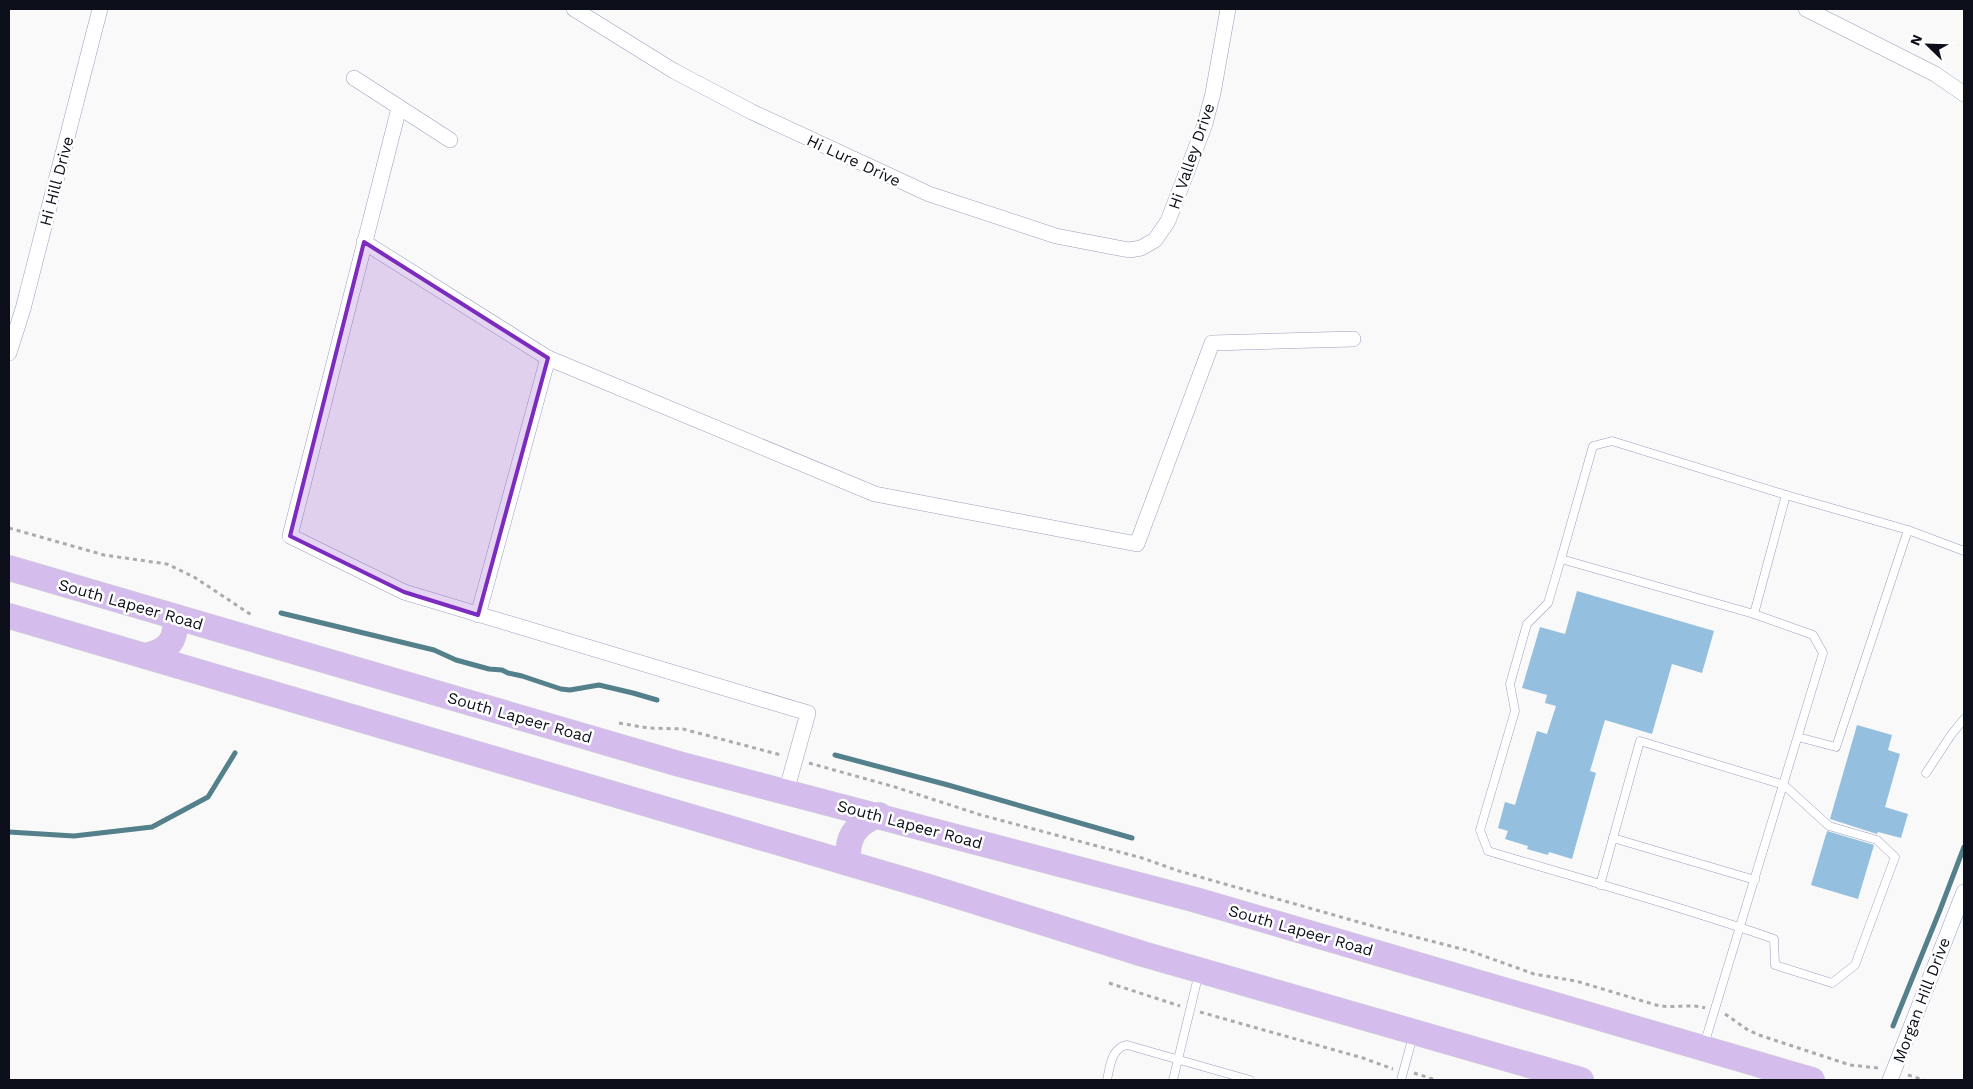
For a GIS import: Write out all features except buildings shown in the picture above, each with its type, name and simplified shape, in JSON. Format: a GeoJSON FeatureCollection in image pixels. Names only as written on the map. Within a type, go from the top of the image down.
{"type":"FeatureCollection","features":[{"type":"Feature","properties":{"kind":"main road","name":"South Lapeer Road"},"geometry":{"type":"LineString","coordinates":[[9,568],[679,764],[879,815],[1196,900],[1703,1049],[1734,1069],[1812,1080]]}},
{"type":"Feature","properties":{"kind":"main road"},"geometry":{"type":"LineString","coordinates":[[9,616],[850,863],[1200,970],[1581,1080]]}},
{"type":"Feature","properties":{"kind":"main road"},"geometry":{"type":"LineString","coordinates":[[145,656],[165,649],[172,641],[175,634],[175,617]]}},
{"type":"Feature","properties":{"kind":"main road"},"geometry":{"type":"LineString","coordinates":[[850,863],[848,854],[854,833],[860,824],[879,815]]}},
{"type":"Feature","properties":{"kind":"street","name":"Hi Hill Drive"},"geometry":{"type":"LineString","coordinates":[[9,353],[25,300],[100,9]]}},
{"type":"Feature","properties":{"kind":"street","name":"Hi Lure Drive"},"geometry":{"type":"LineString","coordinates":[[574,9],[674,71],[752,112],[929,194],[1056,236],[1129,250],[1141,248],[1155,240]]}},
{"type":"Feature","properties":{"kind":"street","name":"Hi Valley Drive"},"geometry":{"type":"LineString","coordinates":[[1155,240],[1168,221],[1205,124],[1213,93],[1228,9]]}},
{"type":"Feature","properties":{"kind":"street"},"geometry":{"type":"LineString","coordinates":[[1806,9],[1935,74],[1964,94]]}},
{"type":"Feature","properties":{"kind":"street"},"geometry":{"type":"LineString","coordinates":[[354,78],[450,140]]}},
{"type":"Feature","properties":{"kind":"street"},"geometry":{"type":"LineString","coordinates":[[399,108],[290,536],[404,592],[808,713],[786,792]]}},
{"type":"Feature","properties":{"kind":"street"},"geometry":{"type":"LineString","coordinates":[[364,242],[548,358],[875,494],[1137,544],[1212,343],[1352,339]]}},
{"type":"Feature","properties":{"kind":"street"},"geometry":{"type":"LineString","coordinates":[[478,615],[548,358]]}},
{"type":"Feature","properties":{"kind":"street","name":"Morgan Hill Drive"},"geometry":{"type":"LineString","coordinates":[[1890,1080],[1964,892]]}},
{"type":"Feature","properties":{"kind":"lane"},"geometry":{"type":"LineString","coordinates":[[1600,885],[1640,742],[1784,785],[1829,826],[1877,840],[1895,856],[1855,965],[1832,983],[1775,966],[1774,939],[1488,851],[1480,830],[1515,712],[1510,684],[1527,624],[1548,603],[1593,446],[1612,441],[1786,495],[1908,530],[1964,551]]}},
{"type":"Feature","properties":{"kind":"lane"},"geometry":{"type":"LineString","coordinates":[[1754,614],[1786,495]]}},
{"type":"Feature","properties":{"kind":"lane"},"geometry":{"type":"LineString","coordinates":[[1798,737],[1836,747],[1908,530]]}},
{"type":"Feature","properties":{"kind":"lane"},"geometry":{"type":"LineString","coordinates":[[1561,559],[1754,614],[1814,635],[1823,653],[1703,1049]]}},
{"type":"Feature","properties":{"kind":"lane"},"geometry":{"type":"LineString","coordinates":[[1926,773],[1964,719]]}},
{"type":"Feature","properties":{"kind":"lane"},"geometry":{"type":"LineString","coordinates":[[1613,838],[1755,880]]}},
{"type":"Feature","properties":{"kind":"lane"},"geometry":{"type":"LineString","coordinates":[[1172,1080],[1200,970]]}},
{"type":"Feature","properties":{"kind":"lane"},"geometry":{"type":"LineString","coordinates":[[1401,1080],[1414,1032]]}},
{"type":"Feature","properties":{"kind":"lane"},"geometry":{"type":"LineString","coordinates":[[1107,1080],[1114,1052],[1120,1047],[1127,1045],[1250,1080]]}},
{"type":"Feature","properties":{"kind":"path"},"geometry":{"type":"LineString","coordinates":[[9,528],[104,555],[167,564],[194,577],[259,619]]}},
{"type":"Feature","properties":{"kind":"path"},"geometry":{"type":"LineString","coordinates":[[619,723],[648,728],[683,729],[795,759],[895,787],[1007,823],[1142,858],[1179,871],[1376,927],[1464,949],[1534,974],[1576,981],[1668,1008],[1690,1006],[1725,1014],[1748,1030],[1760,1035],[1850,1066],[1874,1067]]}},
{"type":"Feature","properties":{"kind":"path"},"geometry":{"type":"LineString","coordinates":[[1109,983],[1190,1009],[1436,1080]]}},
{"type":"Feature","properties":{"kind":"path"},"geometry":{"type":"LineString","coordinates":[[1911,1075],[1924,1080]]}},
{"type":"Feature","properties":{"kind":"highlighted area"},"geometry":{"type":"Polygon","coordinates":[[[364,242],[548,358],[478,615],[404,592],[290,536],[364,242]]]}},
{"type":"Feature","properties":{"kind":"waterway"},"geometry":{"type":"LineString","coordinates":[[281,613],[434,650],[456,660],[489,669],[502,670],[561,689],[570,690],[599,685],[657,700]]}},
{"type":"Feature","properties":{"kind":"waterway"},"geometry":{"type":"LineString","coordinates":[[9,832],[74,836],[152,827],[208,797],[235,753]]}},
{"type":"Feature","properties":{"kind":"waterway"},"geometry":{"type":"LineString","coordinates":[[835,755],[948,785],[1132,838]]}},
{"type":"Feature","properties":{"kind":"waterway"},"geometry":{"type":"LineString","coordinates":[[1893,1026],[1964,847]]}}]}
